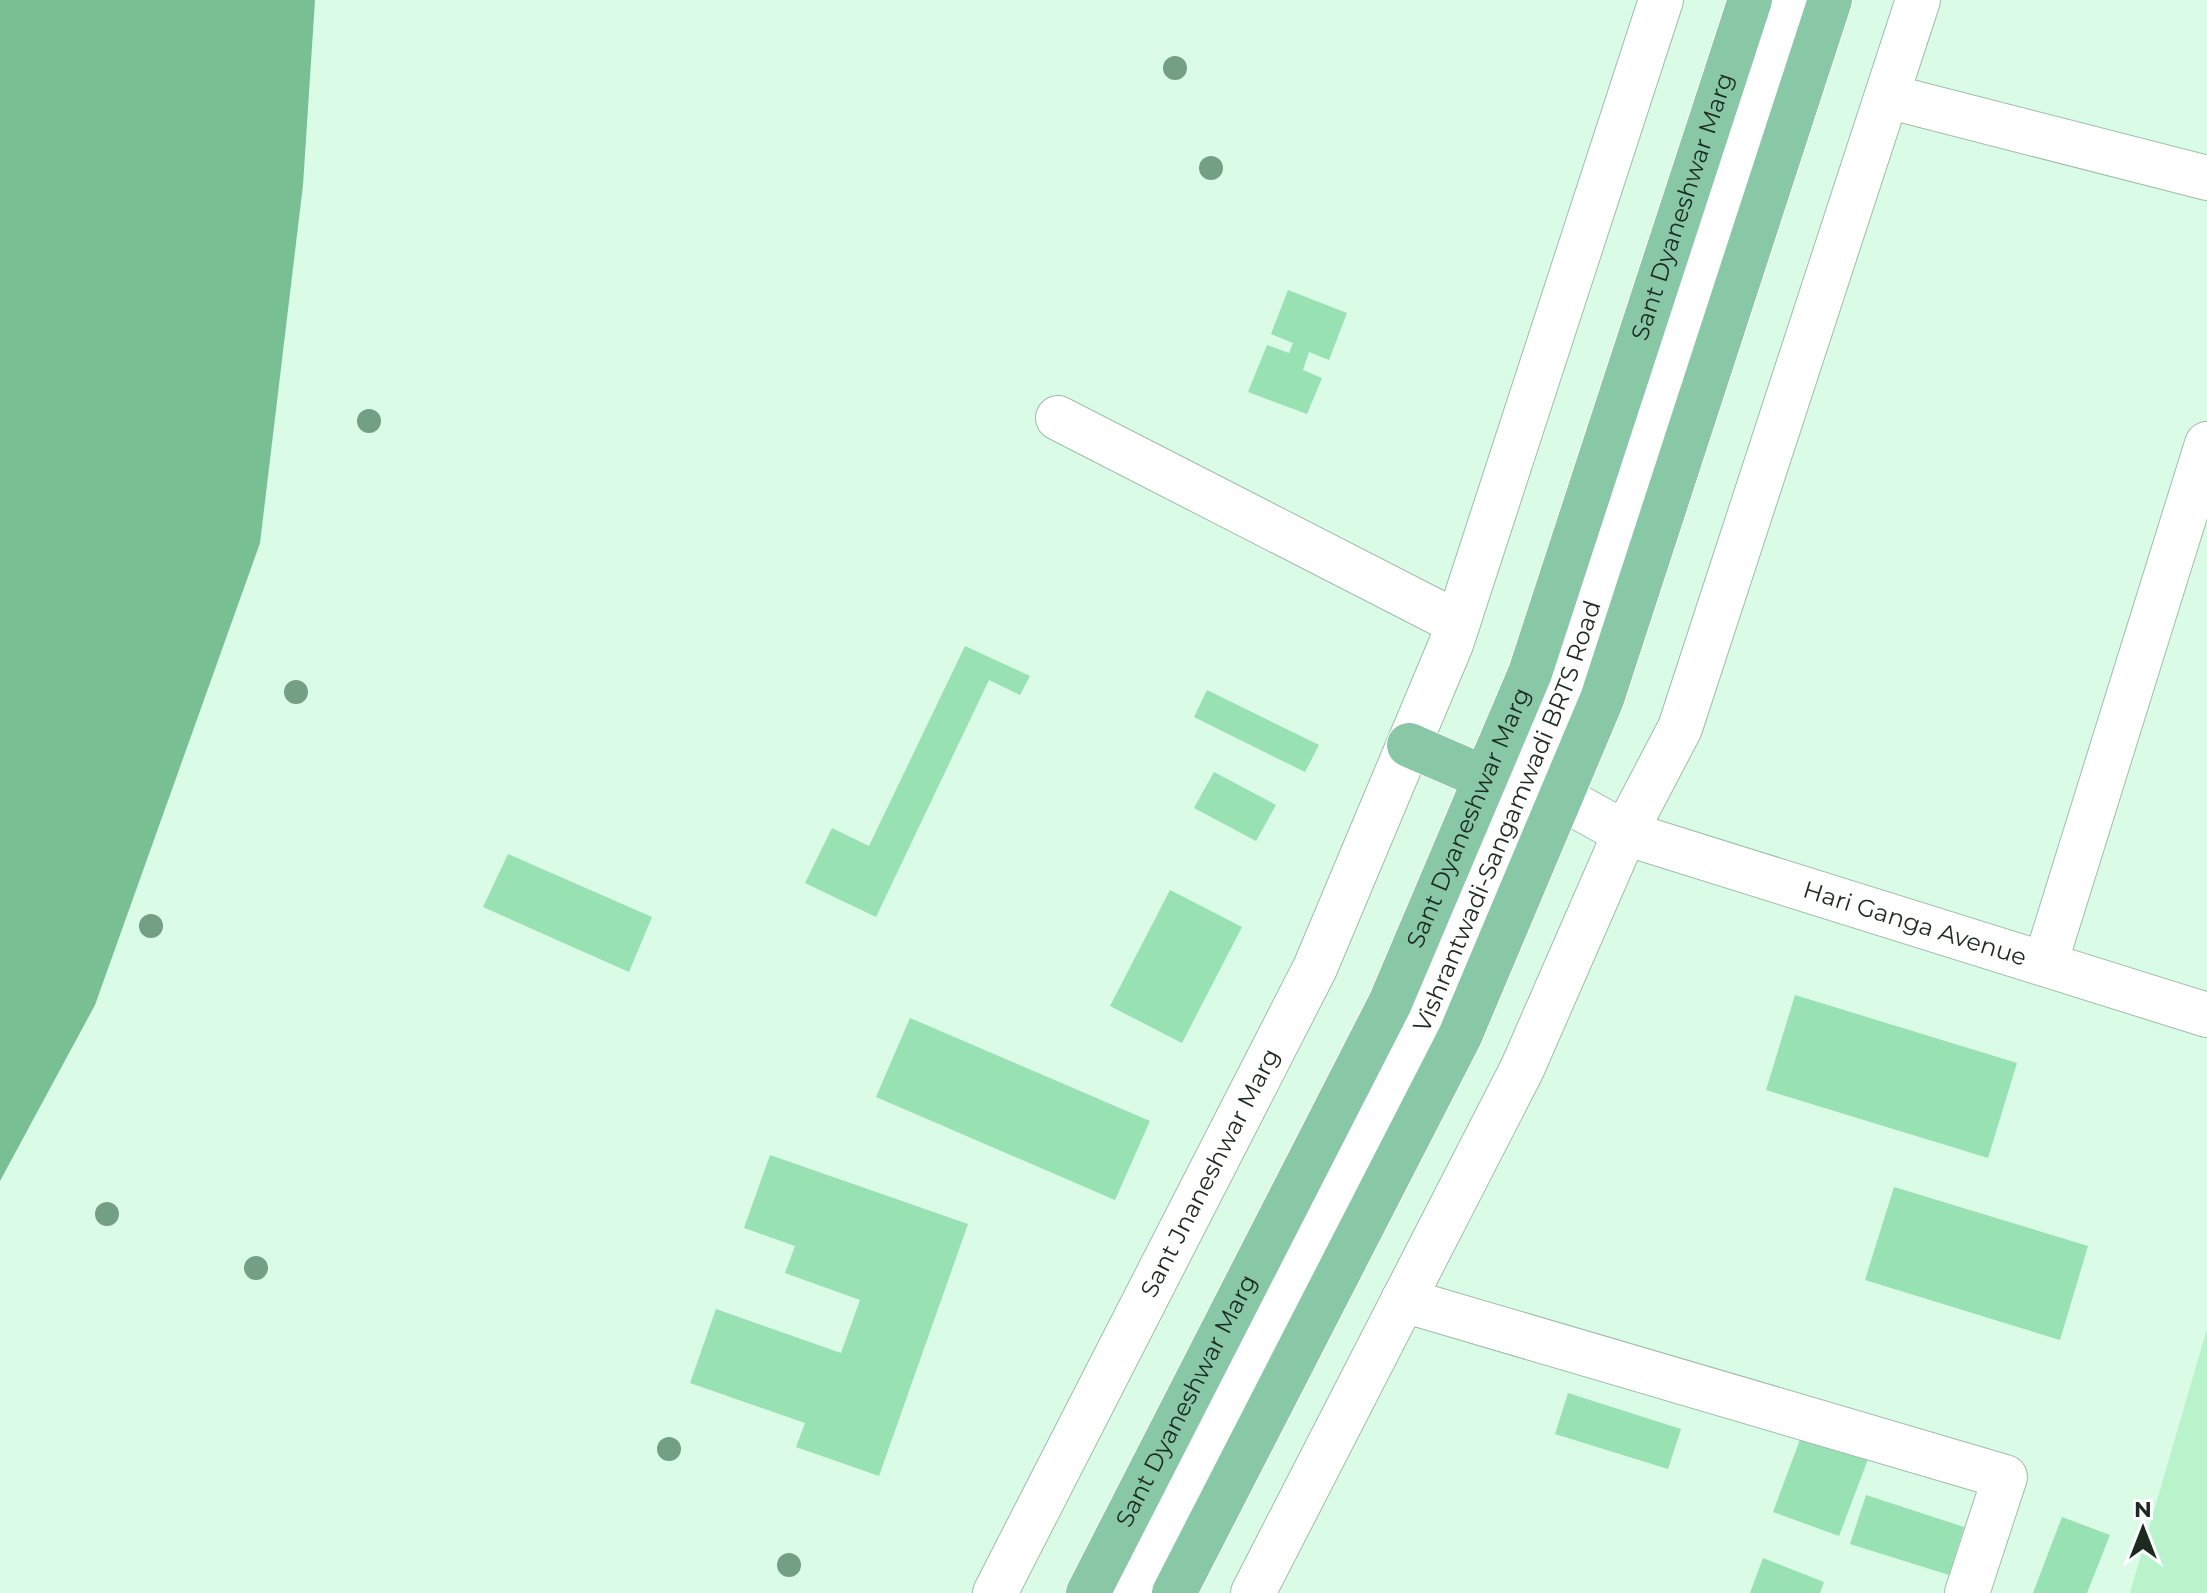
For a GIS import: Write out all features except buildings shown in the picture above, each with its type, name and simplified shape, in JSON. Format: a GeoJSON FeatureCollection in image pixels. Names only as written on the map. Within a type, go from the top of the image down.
{"type":"FeatureCollection","features":[{"type":"Feature","properties":{"kind":"main road","name":"Sant Dyaneshwar Marg"},"geometry":{"type":"LineString","coordinates":[[1088,1593],[1390,1003],[1530,673],[1750,0]]}},
{"type":"Feature","properties":{"kind":"main road"},"geometry":{"type":"LineString","coordinates":[[1174,1593],[1460,1036],[1602,699],[1830,0]]}},
{"type":"Feature","properties":{"kind":"main road"},"geometry":{"type":"LineString","coordinates":[[1409,745],[1485,778]]}},
{"type":"Feature","properties":{"kind":"street","name":"Sant Jnaneshwar Marg"},"geometry":{"type":"LineString","coordinates":[[995,1593],[1315,968],[1409,745],[1458,623],[1661,0]]}},
{"type":"Feature","properties":{"kind":"street","name":"Vishrantwadi-Sangamwadi BRTS Road"},"geometry":{"type":"LineString","coordinates":[[1131,1593],[1426,1019],[1560,699],[1790,0]]}},
{"type":"Feature","properties":{"kind":"street"},"geometry":{"type":"LineString","coordinates":[[1253,1593],[1522,1069],[1625,833],[1680,728],[1918,0]]}},
{"type":"Feature","properties":{"kind":"street"},"geometry":{"type":"LineString","coordinates":[[1887,96],[2207,178]]}},
{"type":"Feature","properties":{"kind":"street"},"geometry":{"type":"LineString","coordinates":[[1058,418],[1458,623]]}},
{"type":"Feature","properties":{"kind":"street"},"geometry":{"type":"LineString","coordinates":[[2045,964],[2207,444]]}},
{"type":"Feature","properties":{"kind":"street","name":"Hari Ganga Avenue"},"geometry":{"type":"LineString","coordinates":[[1560,797],[1625,833],[2207,1015]]}},
{"type":"Feature","properties":{"kind":"street"},"geometry":{"type":"LineString","coordinates":[[1403,1300],[2005,1477],[1967,1593]]}},
{"type":"Feature","properties":{"kind":"shaded area"},"geometry":{"type":"Polygon","coordinates":[[[0,0],[315,0],[303,185],[260,543],[95,1005],[0,1181],[0,0]]]}},
{"type":"Feature","properties":{"kind":"shaded area"},"geometry":{"type":"Polygon","coordinates":[[[2207,1329],[2207,1593],[2130,1593],[2207,1329]]]}}]}
